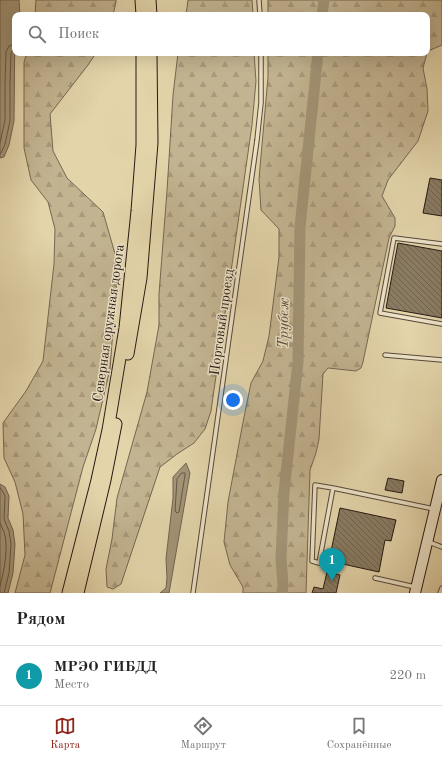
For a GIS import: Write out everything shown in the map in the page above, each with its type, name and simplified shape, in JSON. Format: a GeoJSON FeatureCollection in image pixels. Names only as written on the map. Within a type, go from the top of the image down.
{"type":"FeatureCollection","features":[{"type":"Feature","properties":{"kind":"main road"},"geometry":{"type":"LineString","coordinates":[[141,0],[142,12]]}},
{"type":"Feature","properties":{"kind":"main road"},"geometry":{"type":"LineString","coordinates":[[150,0],[151,12]]}},
{"type":"Feature","properties":{"kind":"main road","name":"Северная оружная дорога"},"geometry":{"type":"LineString","coordinates":[[68,593],[97,480],[108,430],[125,328],[142,145],[142,56]]}},
{"type":"Feature","properties":{"kind":"main road"},"geometry":{"type":"LineString","coordinates":[[79,590],[112,446],[141,278],[152,143],[151,56]]}},
{"type":"Feature","properties":{"kind":"main road"},"geometry":{"type":"LineString","coordinates":[[416,590],[442,480]]}},
{"type":"Feature","properties":{"kind":"lane"},"geometry":{"type":"LineString","coordinates":[[259,0],[260,12]]}},
{"type":"Feature","properties":{"kind":"lane","name":"Портовый проезд"},"geometry":{"type":"LineString","coordinates":[[193,593],[258,140],[261,103],[261,56]]}},
{"type":"Feature","properties":{"kind":"lane"},"geometry":{"type":"LineString","coordinates":[[442,244],[394,238],[380,313],[442,324]]}},
{"type":"Feature","properties":{"kind":"lane"},"geometry":{"type":"LineString","coordinates":[[385,356],[442,360]]}},
{"type":"Feature","properties":{"kind":"lane"},"geometry":{"type":"LineString","coordinates":[[334,488],[319,563],[312,561],[314,485],[334,488],[436,509]]}},
{"type":"Feature","properties":{"kind":"lane"},"geometry":{"type":"LineString","coordinates":[[428,542],[442,547]]}},
{"type":"Feature","properties":{"kind":"lane"},"geometry":{"type":"LineString","coordinates":[[375,578],[416,590]]}},
{"type":"Feature","properties":{"kind":"lane"},"geometry":{"type":"LineString","coordinates":[[440,593],[442,588]]}},
{"type":"Feature","properties":{"kind":"green space"},"geometry":{"type":"Polygon","coordinates":[[[36,0],[116,0],[114,12],[35,12],[36,0]]]}},
{"type":"Feature","properties":{"kind":"green space"},"geometry":{"type":"Polygon","coordinates":[[[188,0],[252,0],[253,12],[186,12],[188,0]]]}},
{"type":"Feature","properties":{"kind":"green space"},"geometry":{"type":"Polygon","coordinates":[[[268,0],[442,0],[442,45],[430,50],[430,12],[268,12],[268,0]]]}},
{"type":"Feature","properties":{"kind":"green space"},"geometry":{"type":"Polygon","coordinates":[[[26,56],[94,56],[50,114],[53,151],[67,178],[103,212],[118,264],[110,369],[96,429],[83,467],[50,593],[15,593],[25,555],[23,514],[15,482],[4,458],[3,423],[26,391],[43,361],[54,264],[55,229],[48,202],[31,180],[24,148],[24,62],[26,56]]]}},
{"type":"Feature","properties":{"kind":"green space"},"geometry":{"type":"Polygon","coordinates":[[[178,56],[254,56],[256,81],[252,125],[211,411],[205,429],[194,443],[160,467],[121,584],[113,589],[107,587],[106,569],[112,539],[117,498],[147,392],[159,325],[159,294],[173,95],[178,56]]]}},
{"type":"Feature","properties":{"kind":"green space"},"geometry":{"type":"Polygon","coordinates":[[[268,56],[426,56],[423,68],[427,89],[428,111],[418,141],[388,180],[382,196],[395,218],[395,226],[389,238],[363,362],[361,368],[356,371],[328,368],[323,374],[319,439],[310,470],[306,593],[243,593],[243,587],[230,565],[224,542],[228,502],[251,383],[263,361],[269,336],[279,257],[279,229],[261,210],[259,179],[268,77],[268,56]]]}},
{"type":"Feature","properties":{"kind":"water"},"geometry":{"type":"Polygon","coordinates":[[[0,0],[19,0],[20,12],[12,12],[12,56],[15,56],[14,121],[9,145],[4,157],[0,158],[0,0]]]}},
{"type":"Feature","properties":{"kind":"water"},"geometry":{"type":"Polygon","coordinates":[[[186,463],[190,473],[169,593],[160,593],[166,588],[166,559],[173,498],[173,477],[186,463]]]}},
{"type":"Feature","properties":{"kind":"water"},"geometry":{"type":"Polygon","coordinates":[[[0,484],[5,487],[9,496],[8,518],[13,530],[15,544],[13,573],[8,593],[0,593],[0,484]]]}},
{"type":"Feature","properties":{"kind":"building"},"geometry":{"type":"Polygon","coordinates":[[[430,178],[442,180],[442,216],[423,213],[430,178]]]}},
{"type":"Feature","properties":{"kind":"building"},"geometry":{"type":"Polygon","coordinates":[[[398,243],[442,251],[442,318],[386,308],[398,243]]]}},
{"type":"Feature","properties":{"kind":"building"},"geometry":{"type":"Polygon","coordinates":[[[388,478],[404,481],[402,493],[385,490],[388,478]]]}},
{"type":"Feature","properties":{"kind":"building"},"geometry":{"type":"Polygon","coordinates":[[[340,508],[396,520],[391,541],[385,540],[379,572],[329,561],[340,508]]]}},
{"type":"Feature","properties":{"kind":"building"},"geometry":{"type":"Polygon","coordinates":[[[327,572],[340,575],[336,593],[312,593],[314,587],[323,589],[327,572]]]}},
{"type":"Feature","properties":{"kind":"waterway","name":"Трубеж"},"geometry":{"type":"LineString","coordinates":[[322,12],[324,0]]}},
{"type":"Feature","properties":{"kind":"waterway","name":"Трубеж"},"geometry":{"type":"LineString","coordinates":[[282,593],[283,585],[281,558],[284,492],[298,362],[300,227],[318,56]]}},
{"type":"Feature","properties":{"kind":"place","name":"МРЭО ГИБДД"},"geometry":{"type":"Point","coordinates":[332,581]}}]}
